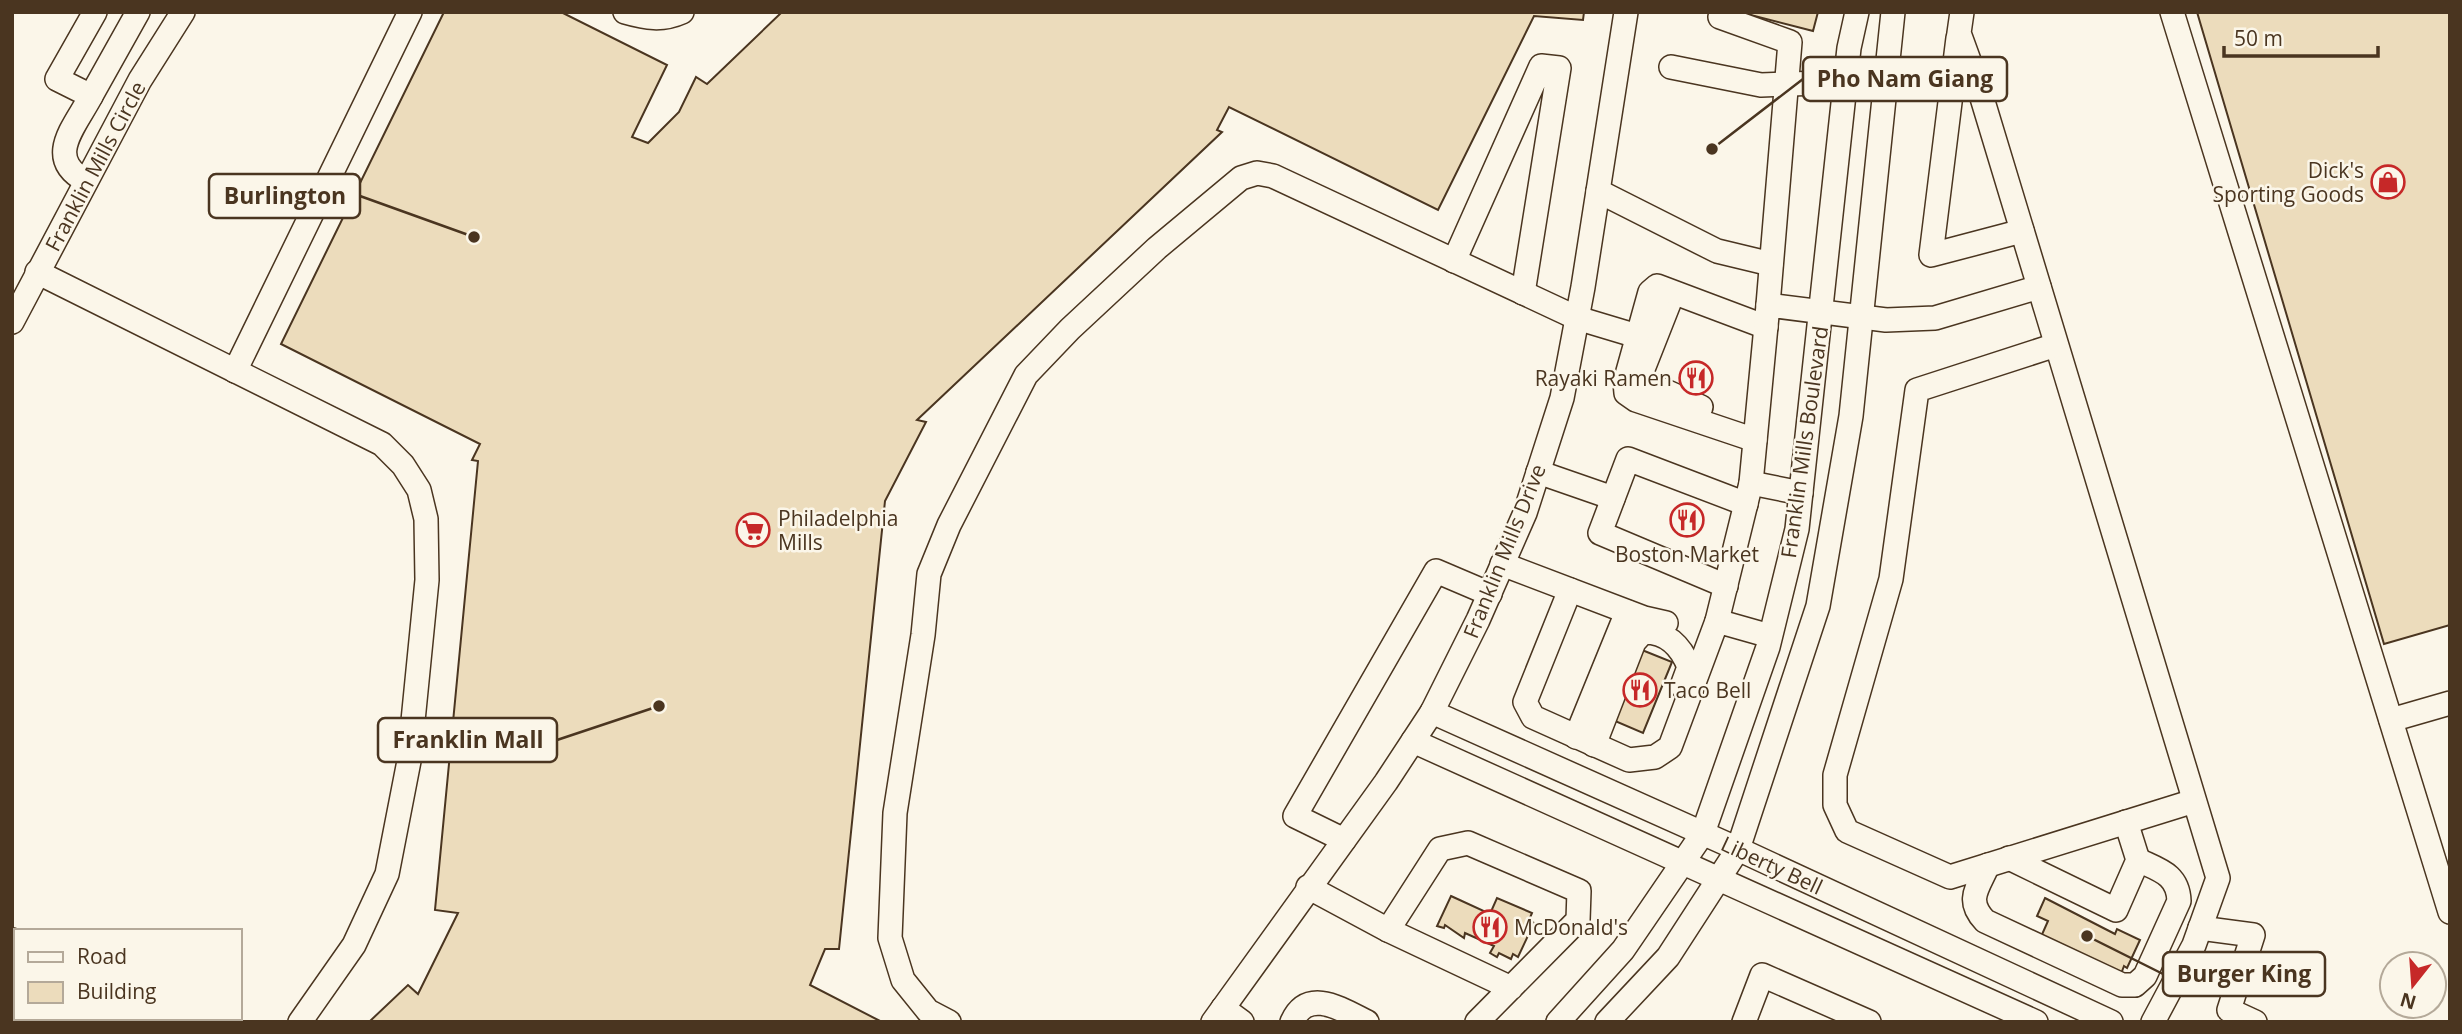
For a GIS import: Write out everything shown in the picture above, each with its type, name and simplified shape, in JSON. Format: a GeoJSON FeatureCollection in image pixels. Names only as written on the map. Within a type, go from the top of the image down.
{"type":"FeatureCollection","features":[{"type":"Feature","properties":{"kind":"street"},"geometry":{"type":"LineString","coordinates":[[91,96],[57,79],[95,12]]}},
{"type":"Feature","properties":{"kind":"street"},"geometry":{"type":"LineString","coordinates":[[86,181],[71,172],[64,160],[65,146],[138,12]]}},
{"type":"Feature","properties":{"kind":"street","name":"Franklin Mills Circle"},"geometry":{"type":"LineString","coordinates":[[12,322],[141,80],[183,12]]}},
{"type":"Feature","properties":{"kind":"street"},"geometry":{"type":"LineString","coordinates":[[235,371],[410,12]]}},
{"type":"Feature","properties":{"kind":"street"},"geometry":{"type":"LineString","coordinates":[[625,12],[649,19],[668,18],[682,12]]}},
{"type":"Feature","properties":{"kind":"street","name":"Franklin Mills Drive"},"geometry":{"type":"LineString","coordinates":[[1218,1015],[1432,712],[1502,565],[1538,472],[1562,398],[1626,12]]}},
{"type":"Feature","properties":{"kind":"street","name":"Franklin Mills Boulevard"},"geometry":{"type":"LineString","coordinates":[[1558,1022],[1623,950],[1703,833],[1770,636],[1797,529],[1846,82],[1857,12]]}},
{"type":"Feature","properties":{"kind":"street","name":"Franklin Mills Boulevard"},"geometry":{"type":"LineString","coordinates":[[1607,1022],[1668,957],[1738,849],[1818,606],[1851,416],[1893,12]]}},
{"type":"Feature","properties":{"kind":"street"},"geometry":{"type":"LineString","coordinates":[[2172,12],[2450,912]]}},
{"type":"Feature","properties":{"kind":"street"},"geometry":{"type":"LineString","coordinates":[[1570,590],[1525,702],[1533,717],[1629,761],[1654,758],[1670,747],[1717,621],[1749,493],[1772,264],[1790,42],[1720,17]]}},
{"type":"Feature","properties":{"kind":"street"},"geometry":{"type":"LineString","coordinates":[[1961,23],[1931,255],[2022,231]]}},
{"type":"Feature","properties":{"kind":"street"},"geometry":{"type":"LineString","coordinates":[[1961,23],[2218,878],[2200,928],[2152,1022]]}},
{"type":"Feature","properties":{"kind":"street"},"geometry":{"type":"LineString","coordinates":[[1454,261],[1541,66],[1559,68],[1523,293]]}},
{"type":"Feature","properties":{"kind":"street"},"geometry":{"type":"LineString","coordinates":[[1671,67],[1760,85],[1846,82]]}},
{"type":"Feature","properties":{"kind":"street"},"geometry":{"type":"LineString","coordinates":[[949,1022],[928,1011],[903,980],[890,938],[895,813],[923,635],[929,574],[949,525],[1026,375],[1070,329],[1157,248],[1241,178],[1257,173],[1273,176],[1577,318],[1637,336]]}},
{"type":"Feature","properties":{"kind":"street"},"geometry":{"type":"LineString","coordinates":[[1598,191],[1717,251],[1772,264]]}},
{"type":"Feature","properties":{"kind":"street"},"geometry":{"type":"LineString","coordinates":[[37,272],[382,444],[403,465],[419,490],[426,519],[427,580],[409,761],[387,874],[354,945],[300,1022]]}},
{"type":"Feature","properties":{"kind":"street"},"geometry":{"type":"LineString","coordinates":[[1756,434],[1636,400],[1626,393],[1625,382],[1637,336],[1650,292],[1657,286],[1673,293],[1767,316],[1822,311],[1861,317],[1935,318],[2039,286]]}},
{"type":"Feature","properties":{"kind":"street"},"geometry":{"type":"LineString","coordinates":[[1673,293],[1643,369],[1643,381],[1655,389],[1756,434]]}},
{"type":"Feature","properties":{"kind":"street"},"geometry":{"type":"LineString","coordinates":[[2056,345],[1917,390],[1891,579],[1835,775],[1835,805],[1847,831],[1950,877],[2194,801]]}},
{"type":"Feature","properties":{"kind":"street"},"geometry":{"type":"LineString","coordinates":[[1726,586],[1600,533],[1628,459],[1749,493],[1801,493]]}},
{"type":"Feature","properties":{"kind":"street"},"geometry":{"type":"LineString","coordinates":[[1538,472],[1613,498]]}},
{"type":"Feature","properties":{"kind":"street"},"geometry":{"type":"LineString","coordinates":[[1502,565],[1627,612],[1663,620],[1683,637],[1708,646]]}},
{"type":"Feature","properties":{"kind":"street"},"geometry":{"type":"LineString","coordinates":[[1344,840],[1295,816],[1436,571],[1490,594]]}},
{"type":"Feature","properties":{"kind":"street"},"geometry":{"type":"LineString","coordinates":[[1585,741],[1627,612]]}},
{"type":"Feature","properties":{"kind":"street"},"geometry":{"type":"LineString","coordinates":[[1717,621],[1770,636]]}},
{"type":"Feature","properties":{"kind":"street"},"geometry":{"type":"LineString","coordinates":[[1585,741],[1634,642],[1643,632],[1656,632],[1683,651],[1689,667],[1654,758]]}},
{"type":"Feature","properties":{"kind":"street"},"geometry":{"type":"LineString","coordinates":[[2391,720],[2450,703]]}},
{"type":"Feature","properties":{"kind":"street","name":"Liberty Bell"},"geometry":{"type":"LineString","coordinates":[[1432,712],[1703,833],[2111,1022]]}},
{"type":"Feature","properties":{"kind":"street","name":"Liberty Bell"},"geometry":{"type":"LineString","coordinates":[[1413,741],[1685,861],[2036,1022]]}},
{"type":"Feature","properties":{"kind":"street"},"geometry":{"type":"LineString","coordinates":[[1999,861],[2116,910],[2138,860],[2126,822]]}},
{"type":"Feature","properties":{"kind":"street"},"geometry":{"type":"LineString","coordinates":[[1388,930],[1440,849],[1468,843],[1579,891],[1578,920],[1478,1022]]}},
{"type":"Feature","properties":{"kind":"street"},"geometry":{"type":"LineString","coordinates":[[1999,861],[1973,898],[1974,910],[1985,921],[2122,985],[2136,985],[2145,976],[2179,901],[2178,887],[2171,876],[2138,860]]}},
{"type":"Feature","properties":{"kind":"street"},"geometry":{"type":"LineString","coordinates":[[1308,887],[1388,930],[1511,988]]}},
{"type":"Feature","properties":{"kind":"street"},"geometry":{"type":"LineString","coordinates":[[2200,928],[2253,934],[2229,1010],[2255,1022]]}},
{"type":"Feature","properties":{"kind":"street"},"geometry":{"type":"LineString","coordinates":[[1744,1022],[1762,975],[1869,1022]]}},
{"type":"Feature","properties":{"kind":"street"},"geometry":{"type":"LineString","coordinates":[[1292,1022],[1298,1009],[1313,1002],[1330,1004],[1367,1022]]}},
{"type":"Feature","properties":{"kind":"street"},"geometry":{"type":"LineString","coordinates":[[1218,1015],[1242,1022]]}},
{"type":"Feature","properties":{"kind":"building"},"geometry":{"type":"Polygon","coordinates":[[[444,12],[561,12],[667,65],[632,137],[648,143],[679,112],[696,77],[707,84],[782,12],[1584,12],[1583,20],[1534,16],[1438,210],[1229,107],[1217,130],[1222,132],[917,420],[926,422],[885,501],[839,949],[825,949],[810,985],[882,1022],[369,1022],[408,985],[418,994],[458,913],[435,910],[478,461],[472,460],[480,444],[281,344],[444,12]]]}},
{"type":"Feature","properties":{"kind":"building"},"geometry":{"type":"Polygon","coordinates":[[[1739,12],[1818,12],[1813,31],[1739,12]]]}},
{"type":"Feature","properties":{"kind":"building"},"geometry":{"type":"Polygon","coordinates":[[[2197,12],[2450,12],[2450,625],[2384,644],[2197,12]]]}},
{"type":"Feature","properties":{"kind":"building","name":"Taco Bell"},"geometry":{"type":"Polygon","coordinates":[[[1637,648],[1672,662],[1643,733],[1608,718],[1637,648]]]}},
{"type":"Feature","properties":{"kind":"building","name":"McDonald's"},"geometry":{"type":"Polygon","coordinates":[[[1451,896],[1490,914],[1497,898],[1532,913],[1529,920],[1534,923],[1518,957],[1513,954],[1511,959],[1499,953],[1497,957],[1490,953],[1494,946],[1465,933],[1464,938],[1445,925],[1444,928],[1437,926],[1451,896]]]}},
{"type":"Feature","properties":{"kind":"building"},"geometry":{"type":"Polygon","coordinates":[[[2045,898],[2115,934],[2117,929],[2140,940],[2127,968],[2124,966],[2121,974],[2040,939],[2048,921],[2037,916],[2045,898]]]}},
{"type":"Feature","properties":{"kind":"place","name":"Pho Nam Giang"},"geometry":{"type":"Point","coordinates":[1712,149]}},
{"type":"Feature","properties":{"kind":"place","name":"Dick's Sporting Goods"},"geometry":{"type":"Point","coordinates":[2388,182]}},
{"type":"Feature","properties":{"kind":"place","name":"Burlington"},"geometry":{"type":"Point","coordinates":[474,237]}},
{"type":"Feature","properties":{"kind":"place","name":"Rayaki Ramen"},"geometry":{"type":"Point","coordinates":[1696,378]}},
{"type":"Feature","properties":{"kind":"place","name":"Boston Market"},"geometry":{"type":"Point","coordinates":[1687,520]}},
{"type":"Feature","properties":{"kind":"place","name":"Philadelphia Mills"},"geometry":{"type":"Point","coordinates":[753,530]}},
{"type":"Feature","properties":{"kind":"place","name":"Taco Bell"},"geometry":{"type":"Point","coordinates":[1640,690]}},
{"type":"Feature","properties":{"kind":"place","name":"Franklin Mall"},"geometry":{"type":"Point","coordinates":[659,706]}},
{"type":"Feature","properties":{"kind":"place","name":"McDonald's"},"geometry":{"type":"Point","coordinates":[1490,927]}},
{"type":"Feature","properties":{"kind":"place","name":"Burger King"},"geometry":{"type":"Point","coordinates":[2087,936]}}]}
